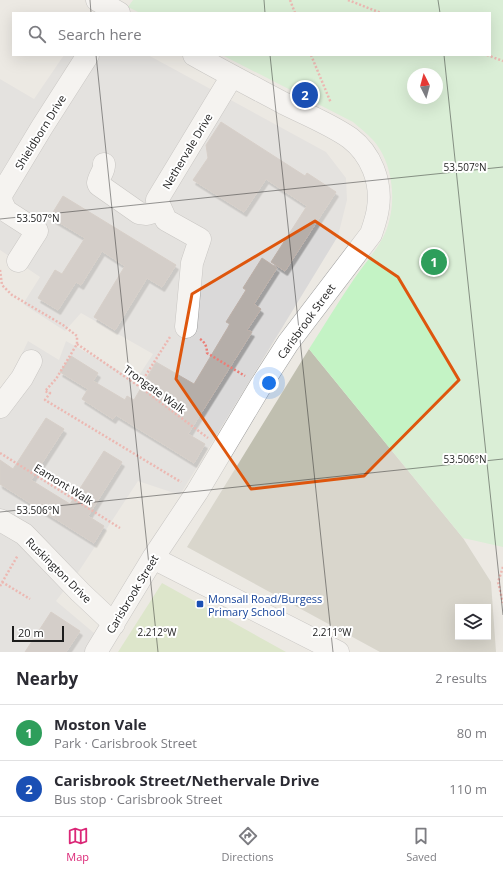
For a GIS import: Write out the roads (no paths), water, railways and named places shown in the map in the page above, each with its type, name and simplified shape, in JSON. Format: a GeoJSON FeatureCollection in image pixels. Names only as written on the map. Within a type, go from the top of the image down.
{"type":"FeatureCollection","features":[{"type":"Feature","properties":{"kind":"street"},"geometry":{"type":"LineString","coordinates":[[97,0],[118,9]]}},
{"type":"Feature","properties":{"kind":"street","name":"Shieldborn Drive"},"geometry":{"type":"LineString","coordinates":[[9,264],[37,230],[6,211],[2,203],[1,195],[87,56]]}},
{"type":"Feature","properties":{"kind":"street","name":"Carisbrook Street"},"geometry":{"type":"LineString","coordinates":[[96,652],[153,558],[197,492],[288,343],[371,234],[379,207],[379,195],[375,173],[371,162],[364,152],[350,139],[333,128],[196,56]]}},
{"type":"Feature","properties":{"kind":"street","name":"Nethervale Drive"},"geometry":{"type":"LineString","coordinates":[[161,210],[157,200],[232,76]]}},
{"type":"Feature","properties":{"kind":"street"},"geometry":{"type":"LineString","coordinates":[[104,164],[105,167],[99,178],[99,185],[139,213],[147,214],[161,210],[166,220],[200,239],[192,263],[186,327]]}},
{"type":"Feature","properties":{"kind":"street"},"geometry":{"type":"LineString","coordinates":[[0,407],[22,378],[31,361]]}},
{"type":"Feature","properties":{"kind":"street","name":"Ruskington Drive"},"geometry":{"type":"LineString","coordinates":[[0,520],[24,534],[80,592],[114,624]]}},
{"type":"Feature","properties":{"kind":"street"},"geometry":{"type":"LineString","coordinates":[[153,558],[338,652]]}},
{"type":"Feature","properties":{"kind":"place","name":"Carisbrook Street/Nethervale Drive"},"geometry":{"type":"Point","coordinates":[305,95]}},
{"type":"Feature","properties":{"kind":"place","name":"Moston Vale"},"geometry":{"type":"Point","coordinates":[434,262]}},
{"type":"Feature","properties":{"kind":"place","name":"Monsall Road/Burgess Primary School"},"geometry":{"type":"Point","coordinates":[200,604]}}]}
